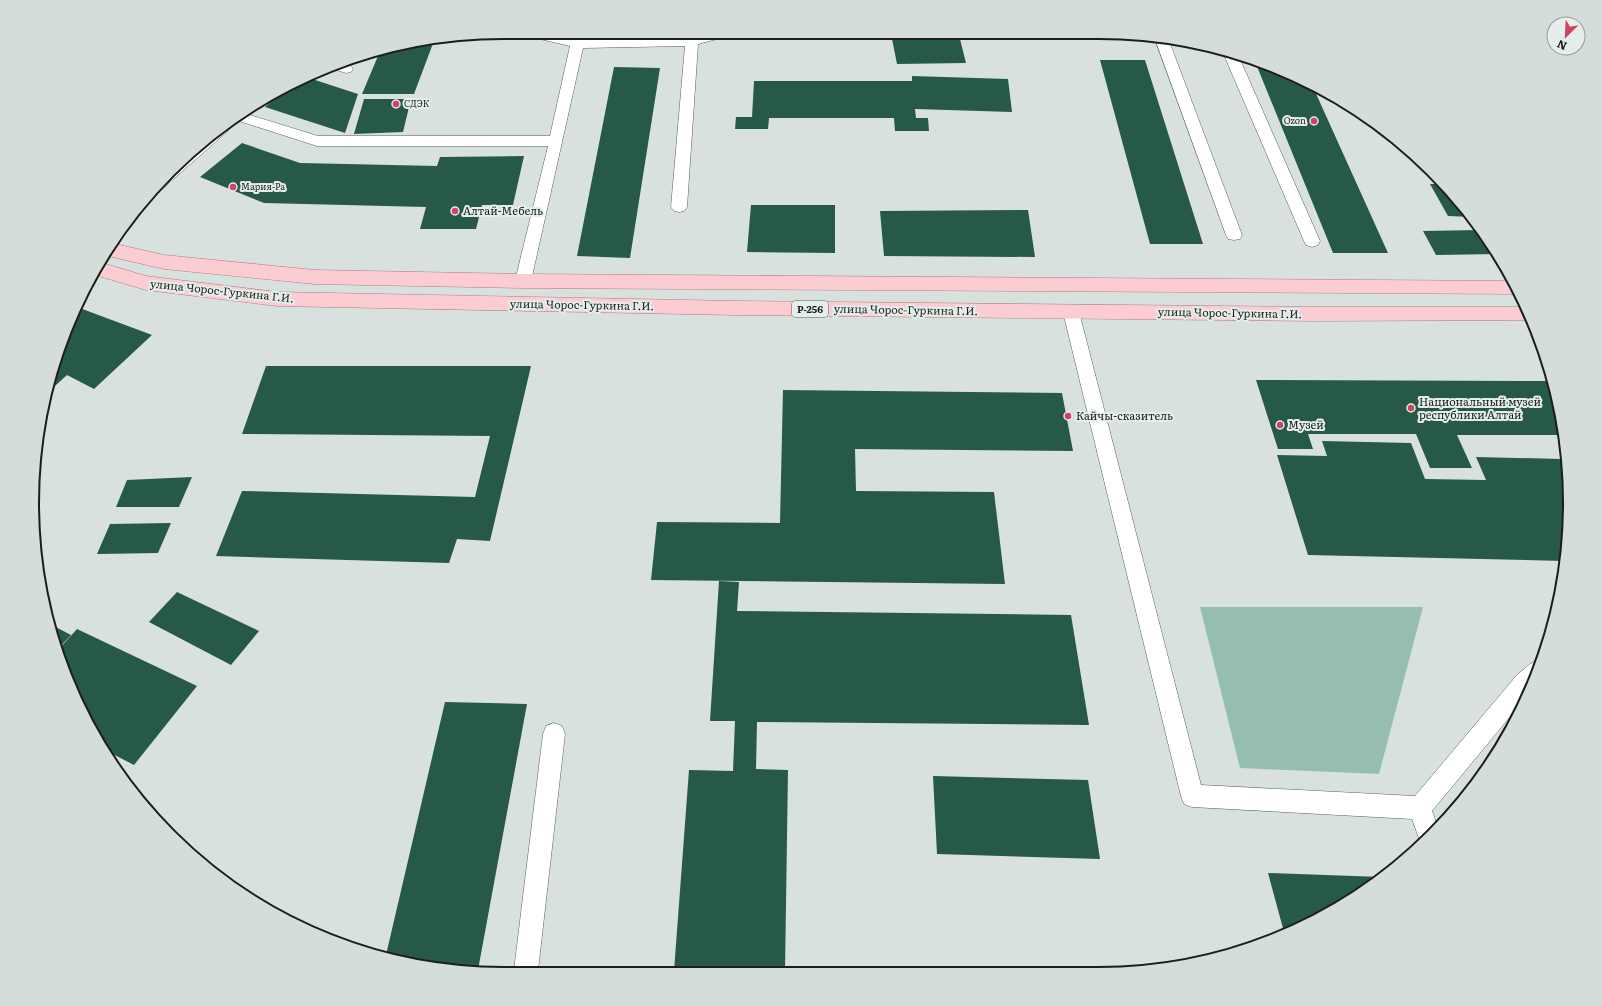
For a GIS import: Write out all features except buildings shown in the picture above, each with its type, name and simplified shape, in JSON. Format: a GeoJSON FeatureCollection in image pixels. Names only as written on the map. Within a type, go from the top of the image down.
{"type":"FeatureCollection","features":[{"type":"Feature","properties":{"kind":"main road","name":"улица Чорос-Гуркина Г.И."},"geometry":{"type":"LineString","coordinates":[[114,251],[164,262],[315,277],[523,281],[1510,288]]}},
{"type":"Feature","properties":{"kind":"main road","name":"улица Чорос-Гуркина Г.И."},"geometry":{"type":"LineString","coordinates":[[102,270],[146,283],[277,299],[554,305],[1071,312],[1523,314]]}},
{"type":"Feature","properties":{"kind":"lane"},"geometry":{"type":"LineString","coordinates":[[557,39],[577,44],[692,42],[702,39]]}},
{"type":"Feature","properties":{"kind":"lane"},"geometry":{"type":"LineString","coordinates":[[679,207],[692,42]]}},
{"type":"Feature","properties":{"kind":"lane"},"geometry":{"type":"LineString","coordinates":[[523,281],[577,44]]}},
{"type":"Feature","properties":{"kind":"lane"},"geometry":{"type":"LineString","coordinates":[[1164,44],[1234,235]]}},
{"type":"Feature","properties":{"kind":"lane"},"geometry":{"type":"LineString","coordinates":[[1233,59],[1312,241]]}},
{"type":"Feature","properties":{"kind":"lane"},"geometry":{"type":"LineString","coordinates":[[247,116],[317,141],[556,141]]}},
{"type":"Feature","properties":{"kind":"lane"},"geometry":{"type":"LineString","coordinates":[[1071,312],[1192,796],[1420,808]]}},
{"type":"Feature","properties":{"kind":"lane"},"geometry":{"type":"LineString","coordinates":[[1420,808],[1529,678]]}},
{"type":"Feature","properties":{"kind":"lane"},"geometry":{"type":"LineString","coordinates":[[526,967],[554,734]]}},
{"type":"Feature","properties":{"kind":"lane"},"geometry":{"type":"LineString","coordinates":[[1420,808],[1427,831]]}},
{"type":"Feature","properties":{"kind":"green space"},"geometry":{"type":"Polygon","coordinates":[[[1200,607],[1423,607],[1379,774],[1240,768],[1200,607]]]}},
{"type":"Feature","properties":{"kind":"place","name":"СДЭК"},"geometry":{"type":"Point","coordinates":[396,104]}},
{"type":"Feature","properties":{"kind":"place","name":"Ozon"},"geometry":{"type":"Point","coordinates":[1314,121]}},
{"type":"Feature","properties":{"kind":"place","name":"Мария-Ра"},"geometry":{"type":"Point","coordinates":[233,187]}},
{"type":"Feature","properties":{"kind":"place","name":"Алтай-Мебель"},"geometry":{"type":"Point","coordinates":[455,211]}},
{"type":"Feature","properties":{"kind":"place","name":"Национальный музей республики Алтай"},"geometry":{"type":"Point","coordinates":[1411,408]}},
{"type":"Feature","properties":{"kind":"place","name":"Кайчы-сказитель"},"geometry":{"type":"Point","coordinates":[1068,416]}},
{"type":"Feature","properties":{"kind":"place","name":"Музей"},"geometry":{"type":"Point","coordinates":[1280,425]}}]}
